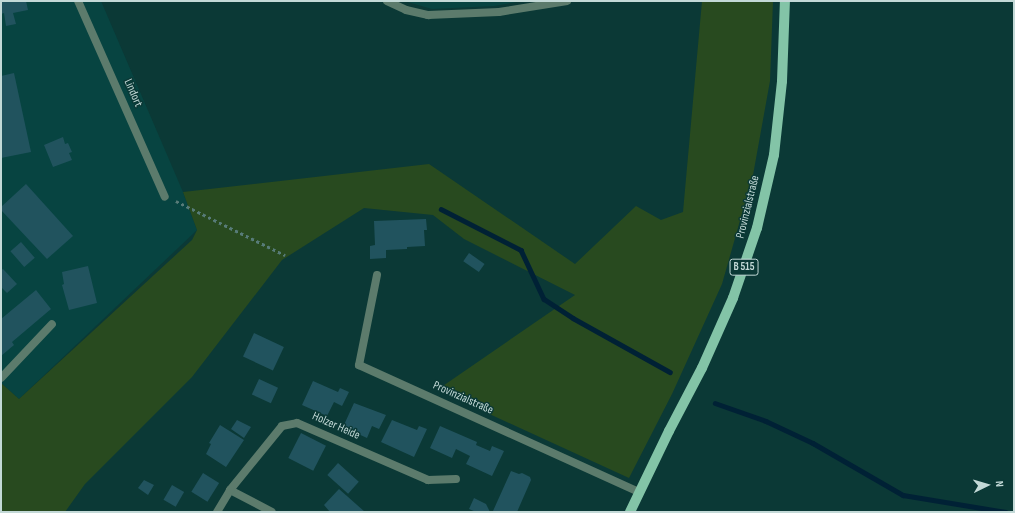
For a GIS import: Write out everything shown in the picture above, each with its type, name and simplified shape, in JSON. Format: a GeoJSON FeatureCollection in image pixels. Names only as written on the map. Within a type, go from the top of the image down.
{"type":"FeatureCollection","features":[{"type":"Feature","properties":{"kind":"main road","name":"Provinzialstraße"},"geometry":{"type":"LineString","coordinates":[[630,512],[669,431],[702,368],[733,298],[757,228],[774,155],[782,81],[785,1]]}},
{"type":"Feature","properties":{"kind":"street","name":"Lindort"},"geometry":{"type":"LineString","coordinates":[[78,1],[166,196]]}},
{"type":"Feature","properties":{"kind":"street"},"geometry":{"type":"LineString","coordinates":[[387,1],[406,10],[428,15],[500,12],[566,1]]}},
{"type":"Feature","properties":{"kind":"street","name":"Provinzialstraße"},"geometry":{"type":"LineString","coordinates":[[377,275],[359,365],[640,492]]}},
{"type":"Feature","properties":{"kind":"street"},"geometry":{"type":"LineString","coordinates":[[1,378],[52,324]]}},
{"type":"Feature","properties":{"kind":"street","name":"Holzer Heide"},"geometry":{"type":"LineString","coordinates":[[217,512],[230,490],[282,426],[297,423],[428,480],[456,479]]}},
{"type":"Feature","properties":{"kind":"street"},"geometry":{"type":"LineString","coordinates":[[230,490],[272,512]]}},
{"type":"Feature","properties":{"kind":"path"},"geometry":{"type":"LineString","coordinates":[[166,196],[285,255]]}},
{"type":"Feature","properties":{"kind":"shaded area"},"geometry":{"type":"Polygon","coordinates":[[[1,1],[101,1],[183,192],[197,230],[19,399],[1,383],[1,1]]]}},
{"type":"Feature","properties":{"kind":"shaded area"},"geometry":{"type":"Polygon","coordinates":[[[404,1],[522,1],[494,6],[432,9],[404,1]]]}},
{"type":"Feature","properties":{"kind":"green space"},"geometry":{"type":"Polygon","coordinates":[[[702,1],[773,1],[770,81],[753,175],[722,284],[672,394],[629,478],[437,390],[575,295],[464,239],[433,215],[364,208],[282,260],[192,377],[85,484],[65,512],[1,512],[1,383],[19,399],[192,240],[197,230],[183,192],[429,164],[575,264],[636,206],[661,220],[683,212],[702,1]]]}},
{"type":"Feature","properties":{"kind":"building"},"geometry":{"type":"Polygon","coordinates":[[[1,1],[26,1],[28,10],[13,13],[16,24],[6,26],[4,13],[1,14],[1,1]]]}},
{"type":"Feature","properties":{"kind":"building"},"geometry":{"type":"Polygon","coordinates":[[[14,73],[31,152],[1,158],[1,76],[14,73]]]}},
{"type":"Feature","properties":{"kind":"building"},"geometry":{"type":"Polygon","coordinates":[[[63,137],[65,144],[68,143],[72,152],[69,153],[72,160],[53,167],[44,145],[63,137]]]}},
{"type":"Feature","properties":{"kind":"building"},"geometry":{"type":"Polygon","coordinates":[[[26,184],[73,236],[47,259],[1,210],[1,207],[26,184]]]}},
{"type":"Feature","properties":{"kind":"building"},"geometry":{"type":"Polygon","coordinates":[[[426,219],[427,230],[424,230],[425,246],[386,250],[386,258],[370,259],[370,246],[375,245],[374,221],[426,219]]]}},
{"type":"Feature","properties":{"kind":"building"},"geometry":{"type":"Polygon","coordinates":[[[21,242],[35,258],[24,267],[10,251],[21,242]]]}},
{"type":"Feature","properties":{"kind":"building"},"geometry":{"type":"Polygon","coordinates":[[[469,253],[485,264],[479,272],[463,261],[469,253]]]}},
{"type":"Feature","properties":{"kind":"building"},"geometry":{"type":"Polygon","coordinates":[[[88,266],[97,303],[69,310],[62,285],[64,284],[62,272],[88,266]]]}},
{"type":"Feature","properties":{"kind":"building"},"geometry":{"type":"Polygon","coordinates":[[[3,269],[17,284],[7,293],[1,287],[1,270],[3,269]]]}},
{"type":"Feature","properties":{"kind":"building"},"geometry":{"type":"Polygon","coordinates":[[[36,290],[51,309],[12,342],[14,345],[1,356],[1,319],[36,290]]]}},
{"type":"Feature","properties":{"kind":"building"},"geometry":{"type":"Polygon","coordinates":[[[254,333],[284,347],[273,371],[243,357],[254,333]]]}},
{"type":"Feature","properties":{"kind":"building"},"geometry":{"type":"Polygon","coordinates":[[[259,379],[278,388],[271,403],[252,394],[259,379]]]}},
{"type":"Feature","properties":{"kind":"building"},"geometry":{"type":"Polygon","coordinates":[[[313,381],[338,392],[340,388],[349,392],[342,406],[334,402],[327,416],[302,405],[313,381]]]}},
{"type":"Feature","properties":{"kind":"building"},"geometry":{"type":"Polygon","coordinates":[[[354,403],[386,415],[379,429],[372,426],[367,438],[343,427],[354,403]]]}},
{"type":"Feature","properties":{"kind":"building"},"geometry":{"type":"Polygon","coordinates":[[[237,420],[251,427],[244,438],[231,429],[237,420]]]}},
{"type":"Feature","properties":{"kind":"building"},"geometry":{"type":"Polygon","coordinates":[[[392,420],[417,430],[419,426],[427,429],[414,457],[381,442],[392,420]]]}},
{"type":"Feature","properties":{"kind":"building"},"geometry":{"type":"Polygon","coordinates":[[[220,425],[244,440],[226,467],[206,454],[211,444],[209,443],[220,425]]]}},
{"type":"Feature","properties":{"kind":"building"},"geometry":{"type":"Polygon","coordinates":[[[440,426],[477,442],[476,445],[490,451],[492,446],[504,451],[492,476],[466,464],[470,456],[456,449],[452,458],[430,448],[440,426]]]}},
{"type":"Feature","properties":{"kind":"building"},"geometry":{"type":"Polygon","coordinates":[[[301,433],[326,446],[313,471],[288,458],[301,433]]]}},
{"type":"Feature","properties":{"kind":"building"},"geometry":{"type":"Polygon","coordinates":[[[338,463],[359,482],[348,494],[327,475],[338,463]]]}},
{"type":"Feature","properties":{"kind":"building"},"geometry":{"type":"Polygon","coordinates":[[[511,471],[519,474],[522,473],[530,477],[531,480],[517,512],[493,511],[511,471]]]}},
{"type":"Feature","properties":{"kind":"building"},"geometry":{"type":"Polygon","coordinates":[[[203,473],[219,483],[207,502],[191,492],[203,473]]]}},
{"type":"Feature","properties":{"kind":"building"},"geometry":{"type":"Polygon","coordinates":[[[144,480],[154,485],[148,495],[138,488],[144,480]]]}},
{"type":"Feature","properties":{"kind":"building"},"geometry":{"type":"Polygon","coordinates":[[[172,485],[184,492],[176,507],[164,500],[172,485]]]}},
{"type":"Feature","properties":{"kind":"building"},"geometry":{"type":"Polygon","coordinates":[[[339,489],[365,512],[330,512],[324,505],[339,489]]]}},
{"type":"Feature","properties":{"kind":"building"},"geometry":{"type":"Polygon","coordinates":[[[474,498],[486,504],[490,512],[476,512],[469,509],[474,498]]]}},
{"type":"Feature","properties":{"kind":"waterway"},"geometry":{"type":"LineString","coordinates":[[441,209],[521,250],[544,299],[573,318],[670,372]]}},
{"type":"Feature","properties":{"kind":"waterway"},"geometry":{"type":"LineString","coordinates":[[715,403],[766,421],[813,443],[903,495],[1006,512]]}}]}
